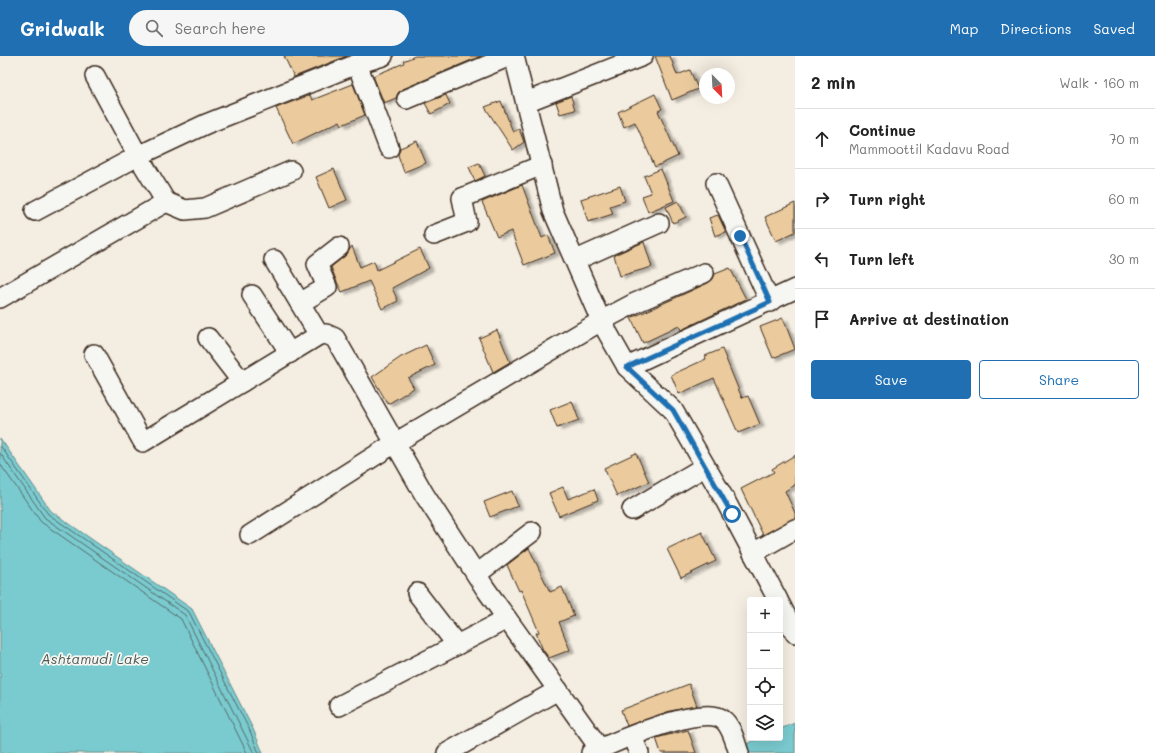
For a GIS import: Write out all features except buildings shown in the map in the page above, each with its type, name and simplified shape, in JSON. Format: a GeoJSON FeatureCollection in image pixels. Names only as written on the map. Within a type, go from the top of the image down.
{"type":"FeatureCollection","features":[{"type":"Feature","properties":{"kind":"street"},"geometry":{"type":"LineString","coordinates":[[35,211],[138,156],[213,122],[357,64],[383,56]]}},
{"type":"Feature","properties":{"kind":"street"},"geometry":{"type":"LineString","coordinates":[[407,98],[510,56]]}},
{"type":"Feature","properties":{"kind":"street"},"geometry":{"type":"LineString","coordinates":[[514,56],[553,211],[576,260],[601,321],[627,367],[673,410],[704,467],[725,500],[776,597]]}},
{"type":"Feature","properties":{"kind":"street"},"geometry":{"type":"LineString","coordinates":[[526,102],[636,58]]}},
{"type":"Feature","properties":{"kind":"street"},"geometry":{"type":"LineString","coordinates":[[357,64],[389,148]]}},
{"type":"Feature","properties":{"kind":"street"},"geometry":{"type":"LineString","coordinates":[[95,76],[138,156],[166,202],[185,210],[205,208],[291,171]]}},
{"type":"Feature","properties":{"kind":"street"},"geometry":{"type":"LineString","coordinates":[[434,235],[467,222],[462,198],[542,165]]}},
{"type":"Feature","properties":{"kind":"street"},"geometry":{"type":"LineString","coordinates":[[716,183],[770,302]]}},
{"type":"Feature","properties":{"kind":"street"},"geometry":{"type":"LineString","coordinates":[[0,298],[166,202]]}},
{"type":"Feature","properties":{"kind":"street"},"geometry":{"type":"LineString","coordinates":[[576,260],[659,223]]}},
{"type":"Feature","properties":{"kind":"street"},"geometry":{"type":"LineString","coordinates":[[300,303],[327,287],[317,264],[339,246]]}},
{"type":"Feature","properties":{"kind":"street"},"geometry":{"type":"LineString","coordinates":[[274,260],[319,335]]}},
{"type":"Feature","properties":{"kind":"street"},"geometry":{"type":"LineString","coordinates":[[250,535],[395,443],[601,321],[635,303],[704,273]]}},
{"type":"Feature","properties":{"kind":"street"},"geometry":{"type":"LineString","coordinates":[[627,367],[795,290]]}},
{"type":"Feature","properties":{"kind":"street"},"geometry":{"type":"LineString","coordinates":[[252,295],[290,353]]}},
{"type":"Feature","properties":{"kind":"street"},"geometry":{"type":"LineString","coordinates":[[94,354],[143,442],[319,335],[326,334],[335,338],[424,494],[476,574],[558,690],[596,751],[636,745],[675,720],[698,716],[718,717],[727,724],[739,753]]}},
{"type":"Feature","properties":{"kind":"street"},"geometry":{"type":"LineString","coordinates":[[208,338],[242,382]]}},
{"type":"Feature","properties":{"kind":"street"},"geometry":{"type":"LineString","coordinates":[[632,510],[704,467]]}},
{"type":"Feature","properties":{"kind":"street"},"geometry":{"type":"LineString","coordinates":[[753,553],[795,529]]}},
{"type":"Feature","properties":{"kind":"street"},"geometry":{"type":"LineString","coordinates":[[476,574],[532,532]]}},
{"type":"Feature","properties":{"kind":"street"},"geometry":{"type":"LineString","coordinates":[[417,592],[458,645]]}},
{"type":"Feature","properties":{"kind":"street"},"geometry":{"type":"LineString","coordinates":[[783,610],[795,632]]}},
{"type":"Feature","properties":{"kind":"street"},"geometry":{"type":"LineString","coordinates":[[339,706],[507,619]]}},
{"type":"Feature","properties":{"kind":"street"},"geometry":{"type":"LineString","coordinates":[[447,753],[558,690]]}},
{"type":"Feature","properties":{"kind":"water","name":"Ashtamudi Lake"},"geometry":{"type":"Polygon","coordinates":[[[0,438],[51,511],[192,609],[253,729],[263,753],[0,753],[0,438]]]}},
{"type":"Feature","properties":{"kind":"water"},"geometry":{"type":"Polygon","coordinates":[[[795,723],[795,753],[747,753],[744,745],[753,741],[783,741],[783,728],[795,723]]]}},
{"type":"Feature","properties":{"kind":"route"},"geometry":{"type":"LineString","coordinates":[[732,514],[673,410],[627,367],[770,302],[740,236]]}}]}
